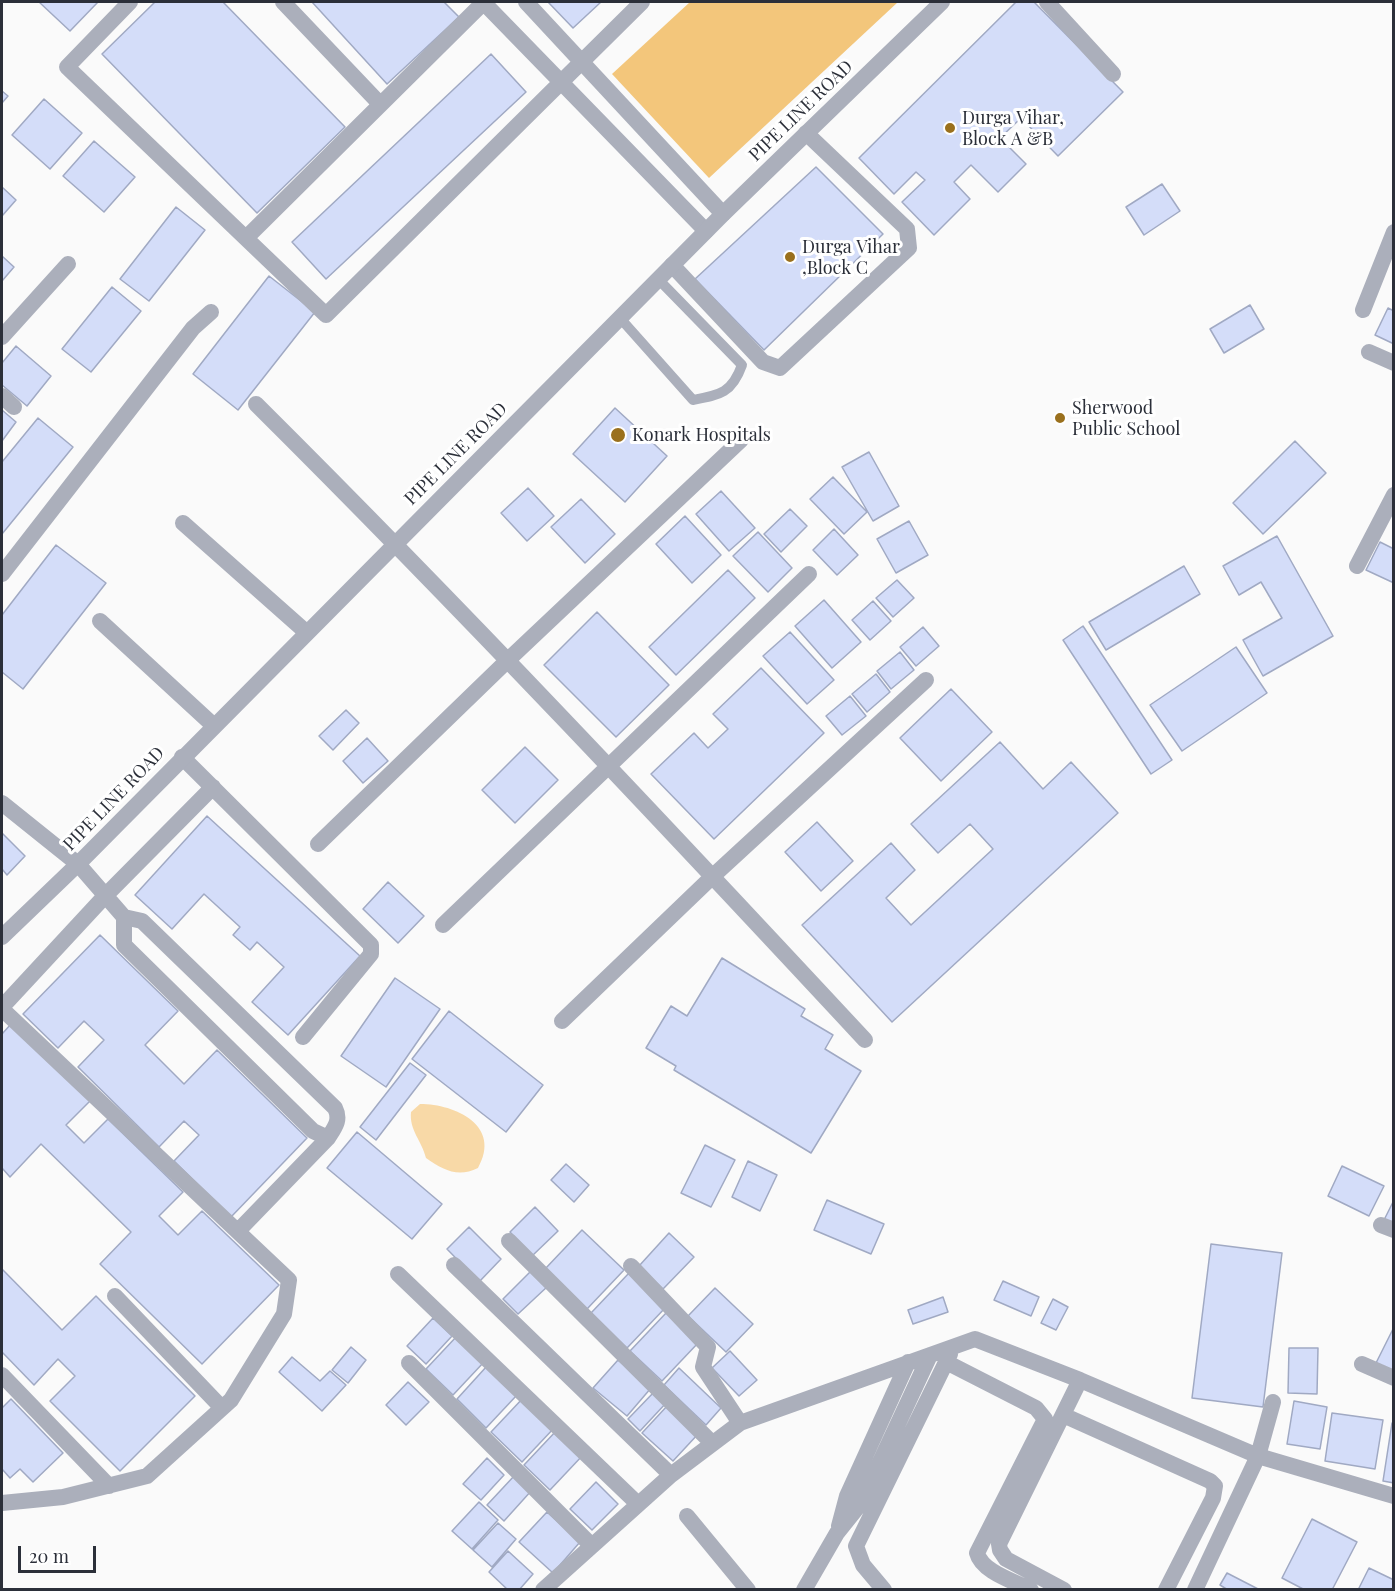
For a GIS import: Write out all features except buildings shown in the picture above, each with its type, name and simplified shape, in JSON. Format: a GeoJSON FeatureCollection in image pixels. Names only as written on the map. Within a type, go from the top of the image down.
{"type":"FeatureCollection","features":[{"type":"Feature","properties":{"kind":"street"},"geometry":{"type":"LineString","coordinates":[[130,2],[67,67],[326,315],[642,2]]}},
{"type":"Feature","properties":{"kind":"street"},"geometry":{"type":"LineString","coordinates":[[283,2],[380,104]]}},
{"type":"Feature","properties":{"kind":"street"},"geometry":{"type":"LineString","coordinates":[[246,238],[484,2],[706,231]]}},
{"type":"Feature","properties":{"kind":"street"},"geometry":{"type":"LineString","coordinates":[[526,2],[723,214]]}},
{"type":"Feature","properties":{"kind":"street","name":"PIPE LINE ROAD"},"geometry":{"type":"LineString","coordinates":[[2,937],[78,864],[213,725],[723,214],[942,2]]}},
{"type":"Feature","properties":{"kind":"street"},"geometry":{"type":"LineString","coordinates":[[1047,2],[1113,74]]}},
{"type":"Feature","properties":{"kind":"street"},"geometry":{"type":"LineString","coordinates":[[672,266],[763,362],[780,368],[909,248],[907,229],[806,133]]}},
{"type":"Feature","properties":{"kind":"street"},"geometry":{"type":"LineString","coordinates":[[1363,310],[1394,231]]}},
{"type":"Feature","properties":{"kind":"street"},"geometry":{"type":"LineString","coordinates":[[2,337],[68,264]]}},
{"type":"Feature","properties":{"kind":"street"},"geometry":{"type":"LineString","coordinates":[[2,574],[193,328],[211,312]]}},
{"type":"Feature","properties":{"kind":"street"},"geometry":{"type":"LineString","coordinates":[[1370,352],[1394,363]]}},
{"type":"Feature","properties":{"kind":"street"},"geometry":{"type":"LineString","coordinates":[[2,396],[14,407]]}},
{"type":"Feature","properties":{"kind":"street"},"geometry":{"type":"LineString","coordinates":[[256,405],[395,542],[611,766],[865,1040]]}},
{"type":"Feature","properties":{"kind":"street"},"geometry":{"type":"LineString","coordinates":[[318,844],[508,660],[741,440]]}},
{"type":"Feature","properties":{"kind":"street"},"geometry":{"type":"LineString","coordinates":[[1357,566],[1394,495]]}},
{"type":"Feature","properties":{"kind":"street"},"geometry":{"type":"LineString","coordinates":[[183,523],[306,632]]}},
{"type":"Feature","properties":{"kind":"street"},"geometry":{"type":"LineString","coordinates":[[443,925],[809,574]]}},
{"type":"Feature","properties":{"kind":"street"},"geometry":{"type":"LineString","coordinates":[[100,621],[213,725]]}},
{"type":"Feature","properties":{"kind":"street"},"geometry":{"type":"LineString","coordinates":[[562,1021],[713,876],[926,680]]}},
{"type":"Feature","properties":{"kind":"street"},"geometry":{"type":"LineString","coordinates":[[182,757],[371,945],[372,954],[303,1038]]}},
{"type":"Feature","properties":{"kind":"street"},"geometry":{"type":"LineString","coordinates":[[2,1503],[63,1497],[147,1476],[231,1400],[284,1314],[290,1280],[2,1008],[105,896],[213,787]]}},
{"type":"Feature","properties":{"kind":"street"},"geometry":{"type":"LineString","coordinates":[[2,803],[78,864],[124,917],[142,921],[335,1108],[338,1122],[328,1138],[238,1231]]}},
{"type":"Feature","properties":{"kind":"street"},"geometry":{"type":"LineString","coordinates":[[124,917],[124,945],[313,1131],[328,1138]]}},
{"type":"Feature","properties":{"kind":"street"},"geometry":{"type":"LineString","coordinates":[[509,1241],[711,1442]]}},
{"type":"Feature","properties":{"kind":"street"},"geometry":{"type":"LineString","coordinates":[[454,1265],[671,1475]]}},
{"type":"Feature","properties":{"kind":"street"},"geometry":{"type":"LineString","coordinates":[[631,1266],[708,1347],[703,1367],[740,1423]]}},
{"type":"Feature","properties":{"kind":"street"},"geometry":{"type":"LineString","coordinates":[[398,1274],[638,1504]]}},
{"type":"Feature","properties":{"kind":"street"},"geometry":{"type":"LineString","coordinates":[[115,1296],[222,1408]]}},
{"type":"Feature","properties":{"kind":"street"},"geometry":{"type":"LineString","coordinates":[[884,1590],[863,1565],[856,1546],[953,1366],[975,1339]]}},
{"type":"Feature","properties":{"kind":"street"},"geometry":{"type":"LineString","coordinates":[[543,1590],[671,1475],[711,1442],[740,1423],[975,1339],[1080,1380],[1258,1456],[1394,1496]]}},
{"type":"Feature","properties":{"kind":"street"},"geometry":{"type":"LineString","coordinates":[[953,1366],[954,1346]]}},
{"type":"Feature","properties":{"kind":"street"},"geometry":{"type":"LineString","coordinates":[[804,1590],[837,1533],[861,1503],[930,1355]]}},
{"type":"Feature","properties":{"kind":"street"},"geometry":{"type":"LineString","coordinates":[[837,1533],[847,1496],[908,1362]]}},
{"type":"Feature","properties":{"kind":"street"},"geometry":{"type":"LineString","coordinates":[[409,1363],[592,1546]]}},
{"type":"Feature","properties":{"kind":"street"},"geometry":{"type":"LineString","coordinates":[[1362,1364],[1394,1378]]}},
{"type":"Feature","properties":{"kind":"street"},"geometry":{"type":"LineString","coordinates":[[953,1366],[1036,1408],[1045,1419],[977,1552],[979,1559],[986,1566],[1031,1590]]}},
{"type":"Feature","properties":{"kind":"street"},"geometry":{"type":"LineString","coordinates":[[2,1375],[109,1486]]}},
{"type":"Feature","properties":{"kind":"street"},"geometry":{"type":"LineString","coordinates":[[1064,1590],[1006,1558],[999,1544],[1080,1380]]}},
{"type":"Feature","properties":{"kind":"street"},"geometry":{"type":"LineString","coordinates":[[1195,1590],[1258,1456],[1273,1402]]}},
{"type":"Feature","properties":{"kind":"street"},"geometry":{"type":"LineString","coordinates":[[1063,1415],[1210,1481],[1215,1492],[1236,1502]]}},
{"type":"Feature","properties":{"kind":"street"},"geometry":{"type":"LineString","coordinates":[[1166,1590],[1215,1492]]}},
{"type":"Feature","properties":{"kind":"street"},"geometry":{"type":"LineString","coordinates":[[687,1516],[748,1590]]}},
{"type":"Feature","properties":{"kind":"lane"},"geometry":{"type":"LineString","coordinates":[[620,318],[693,400],[719,395],[736,380],[741,365],[658,280]]}},
{"type":"Feature","properties":{"kind":"shaded area"},"geometry":{"type":"Polygon","coordinates":[[[690,2],[898,2],[709,178],[612,74],[690,2]]]}},
{"type":"Feature","properties":{"kind":"shaded area"},"geometry":{"type":"Polygon","coordinates":[[[420,1104],[448,1108],[472,1120],[480,1129],[484,1140],[484,1153],[478,1168],[464,1172],[451,1171],[426,1158],[411,1118],[411,1112],[420,1104]]]}},
{"type":"Feature","properties":{"kind":"place","name":"Durga Vihar, Block A &B"},"geometry":{"type":"Point","coordinates":[950,128]}},
{"type":"Feature","properties":{"kind":"place","name":"Durga Vihar ,Block C"},"geometry":{"type":"Point","coordinates":[790,257]}},
{"type":"Feature","properties":{"kind":"place","name":"Sherwood Public School"},"geometry":{"type":"Point","coordinates":[1060,418]}},
{"type":"Feature","properties":{"kind":"place","name":"Konark Hospitals"},"geometry":{"type":"Point","coordinates":[618,435]}}]}
